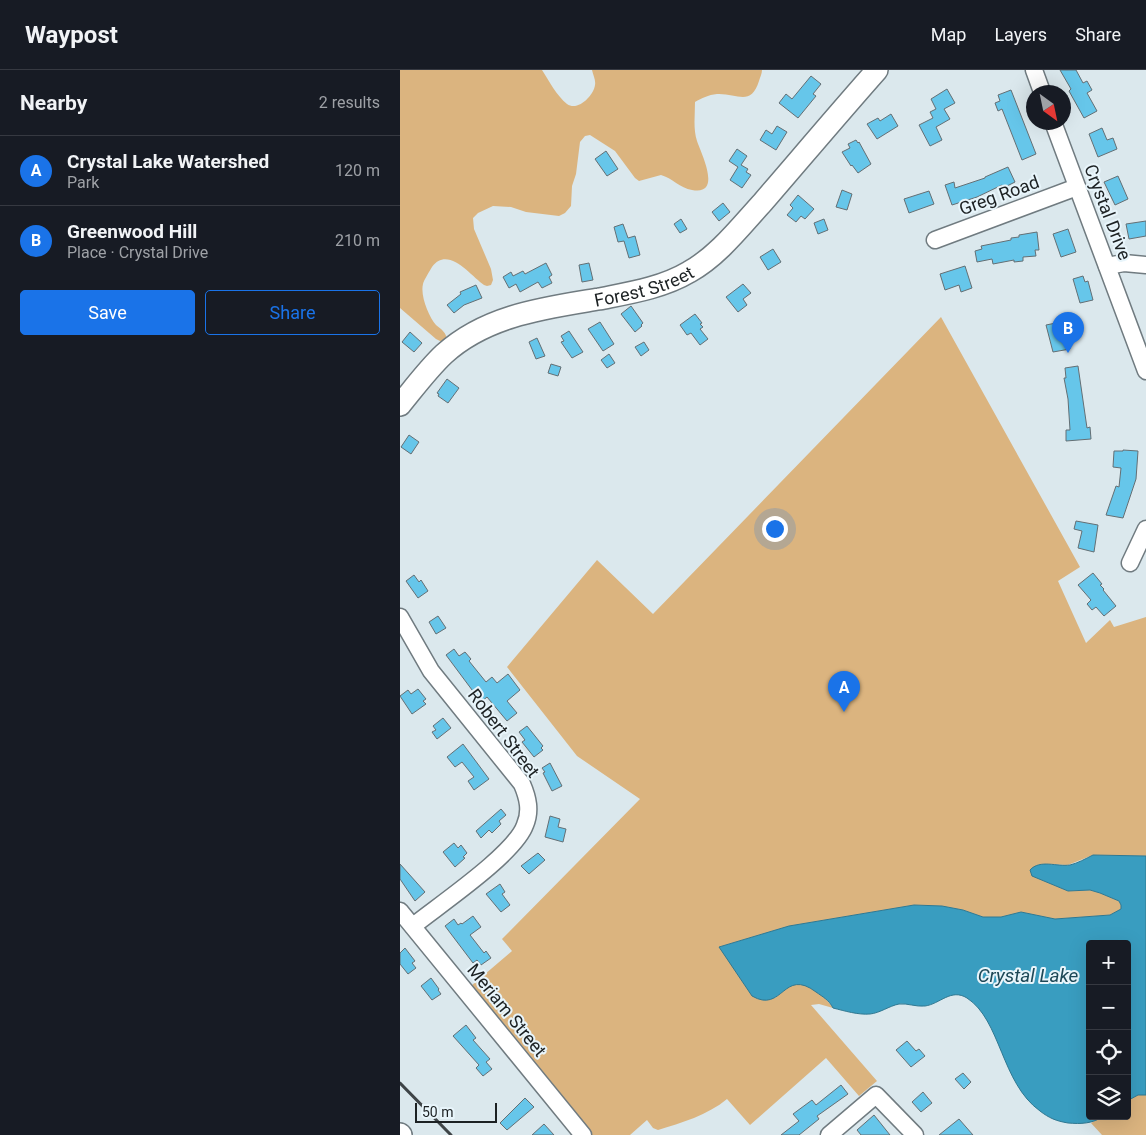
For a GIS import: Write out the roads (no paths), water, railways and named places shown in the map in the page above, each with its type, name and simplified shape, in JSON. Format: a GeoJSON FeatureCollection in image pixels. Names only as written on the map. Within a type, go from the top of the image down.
{"type":"FeatureCollection","features":[{"type":"Feature","properties":{"kind":"main road","name":"Forest Street"},"geometry":{"type":"LineString","coordinates":[[400,406],[442,356],[462,340],[484,327],[522,314],[620,295],[660,285],[684,275],[699,266],[740,228],[877,70]]}},
{"type":"Feature","properties":{"kind":"street"},"geometry":{"type":"LineString","coordinates":[[1034,70],[1039,85]]}},
{"type":"Feature","properties":{"kind":"street","name":"Crystal Drive"},"geometry":{"type":"LineString","coordinates":[[1056,130],[1146,371]]}},
{"type":"Feature","properties":{"kind":"street","name":"Greg Road"},"geometry":{"type":"LineString","coordinates":[[935,240],[1077,187]]}},
{"type":"Feature","properties":{"kind":"street"},"geometry":{"type":"LineString","coordinates":[[1107,266],[1124,263],[1146,265]]}},
{"type":"Feature","properties":{"kind":"street"},"geometry":{"type":"LineString","coordinates":[[1130,562],[1146,529]]}},
{"type":"Feature","properties":{"kind":"street","name":"Robert Street"},"geometry":{"type":"LineString","coordinates":[[400,617],[431,671],[522,784],[528,805],[528,818],[524,830],[510,847],[413,926]]}},
{"type":"Feature","properties":{"kind":"street","name":"Meriam Street"},"geometry":{"type":"LineString","coordinates":[[400,911],[583,1135]]}},
{"type":"Feature","properties":{"kind":"street"},"geometry":{"type":"LineString","coordinates":[[829,1135],[876,1095],[915,1135]]}},
{"type":"Feature","properties":{"kind":"water","name":"Crystal Lake"},"geometry":{"type":"Polygon","coordinates":[[[1093,855],[1146,856],[1146,1095],[1138,1095],[1131,1099],[1131,940],[1086,940],[1086,1120],[1097,1120],[1091,1122],[1073,1123],[1056,1120],[1043,1113],[1027,1099],[1017,1085],[987,1021],[978,1008],[961,995],[951,996],[925,1006],[899,1004],[870,1014],[833,1008],[826,999],[805,986],[796,985],[789,987],[777,996],[762,1000],[752,996],[719,947],[789,926],[914,905],[942,906],[963,910],[983,917],[1001,917],[1021,912],[1055,919],[1110,915],[1121,909],[1119,901],[1090,890],[1068,891],[1032,876],[1030,870],[1044,864],[1070,865],[1093,855]]]}},
{"type":"Feature","properties":{"kind":"railway"},"geometry":{"type":"LineString","coordinates":[[400,1083],[451,1135]]}},
{"type":"Feature","properties":{"kind":"place","name":"Greenwood Hill"},"geometry":{"type":"Point","coordinates":[1068,353]}},
{"type":"Feature","properties":{"kind":"place","name":"Crystal Lake Watershed"},"geometry":{"type":"Point","coordinates":[844,712]}}]}
